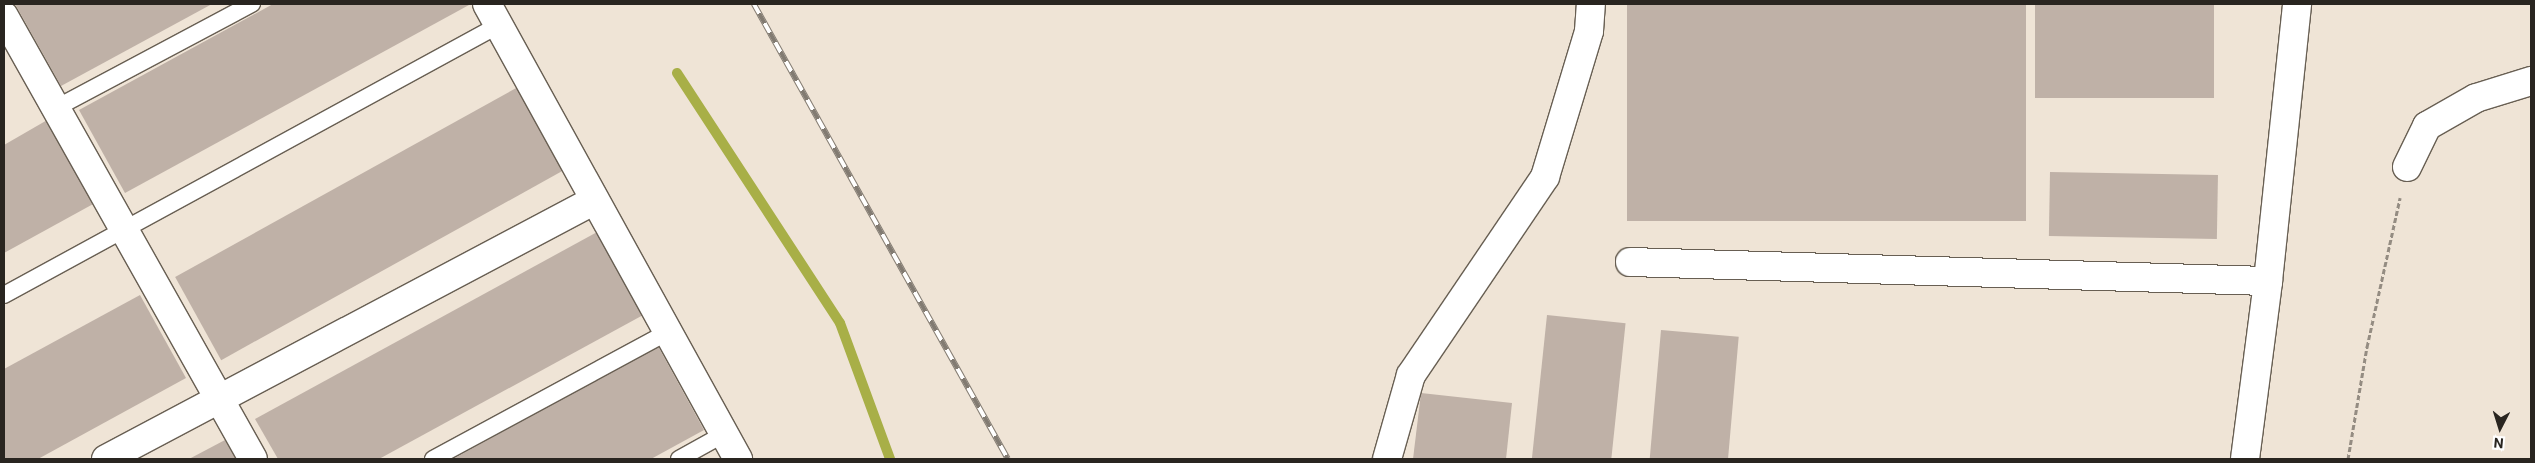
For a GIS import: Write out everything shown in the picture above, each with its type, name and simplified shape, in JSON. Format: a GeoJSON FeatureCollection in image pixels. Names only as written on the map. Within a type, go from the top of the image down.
{"type":"FeatureCollection","features":[{"type":"Feature","properties":{"kind":"street"},"geometry":{"type":"LineString","coordinates":[[1387,459],[1411,375],[1545,177],[1589,31],[1591,4]]}},
{"type":"Feature","properties":{"kind":"street"},"geometry":{"type":"LineString","coordinates":[[2245,459],[2268,281],[2297,4]]}},
{"type":"Feature","properties":{"kind":"street"},"geometry":{"type":"LineString","coordinates":[[493,14],[738,459]]}},
{"type":"Feature","properties":{"kind":"street"},"geometry":{"type":"LineString","coordinates":[[4,16],[253,459]]}},
{"type":"Feature","properties":{"kind":"street"},"geometry":{"type":"LineString","coordinates":[[2407,167],[2427,126],[2476,98],[2531,81]]}},
{"type":"Feature","properties":{"kind":"street"},"geometry":{"type":"LineString","coordinates":[[106,459],[595,200]]}},
{"type":"Feature","properties":{"kind":"street"},"geometry":{"type":"LineString","coordinates":[[1630,262],[2268,281]]}},
{"type":"Feature","properties":{"kind":"lane"},"geometry":{"type":"LineString","coordinates":[[56,108],[252,4]]}},
{"type":"Feature","properties":{"kind":"lane"},"geometry":{"type":"LineString","coordinates":[[4,295],[124,230],[493,14]]}},
{"type":"Feature","properties":{"kind":"lane"},"geometry":{"type":"LineString","coordinates":[[433,459],[668,332]]}},
{"type":"Feature","properties":{"kind":"lane"},"geometry":{"type":"LineString","coordinates":[[679,459],[724,434]]}},
{"type":"Feature","properties":{"kind":"path"},"geometry":{"type":"LineString","coordinates":[[2348,459],[2366,347],[2407,167]]}},
{"type":"Feature","properties":{"kind":"building"},"geometry":{"type":"Polygon","coordinates":[[[15,4],[212,4],[61,86],[15,4]]]}},
{"type":"Feature","properties":{"kind":"building"},"geometry":{"type":"Polygon","coordinates":[[[273,4],[469,5],[125,193],[79,110],[273,4]]]}},
{"type":"Feature","properties":{"kind":"building"},"geometry":{"type":"Polygon","coordinates":[[[1627,4],[2026,4],[2026,221],[1627,221],[1627,4]]]}},
{"type":"Feature","properties":{"kind":"building"},"geometry":{"type":"Polygon","coordinates":[[[2035,4],[2214,4],[2214,98],[2035,98],[2035,4]]]}},
{"type":"Feature","properties":{"kind":"building"},"geometry":{"type":"Polygon","coordinates":[[[518,87],[564,170],[221,360],[175,277],[518,87]]]}},
{"type":"Feature","properties":{"kind":"building"},"geometry":{"type":"Polygon","coordinates":[[[49,119],[95,203],[4,253],[4,145],[49,119]]]}},
{"type":"Feature","properties":{"kind":"building"},"geometry":{"type":"Polygon","coordinates":[[[2050,172],[2218,175],[2217,239],[2049,236],[2050,172]]]}},
{"type":"Feature","properties":{"kind":"building"},"geometry":{"type":"Polygon","coordinates":[[[599,231],[645,314],[379,459],[278,459],[255,419],[599,231]]]}},
{"type":"Feature","properties":{"kind":"building"},"geometry":{"type":"Polygon","coordinates":[[[140,295],[186,378],[38,459],[4,459],[4,369],[140,295]]]}},
{"type":"Feature","properties":{"kind":"building"},"geometry":{"type":"Polygon","coordinates":[[[1547,315],[1626,323],[1611,459],[1532,459],[1547,315]]]}},
{"type":"Feature","properties":{"kind":"building"},"geometry":{"type":"Polygon","coordinates":[[[1661,330],[1739,337],[1728,459],[1650,459],[1661,330]]]}},
{"type":"Feature","properties":{"kind":"building"},"geometry":{"type":"Polygon","coordinates":[[[658,346],[704,430],[651,459],[453,459],[658,346]]]}},
{"type":"Feature","properties":{"kind":"building"},"geometry":{"type":"Polygon","coordinates":[[[1421,393],[1512,403],[1506,459],[1413,459],[1421,393]]]}},
{"type":"Feature","properties":{"kind":"building"},"geometry":{"type":"Polygon","coordinates":[[[225,440],[236,459],[189,459],[225,440]]]}},
{"type":"Feature","properties":{"kind":"waterway"},"geometry":{"type":"LineString","coordinates":[[677,73],[840,323],[890,459]]}},
{"type":"Feature","properties":{"kind":"railway"},"geometry":{"type":"LineString","coordinates":[[754,4],[1008,459]]}}]}
